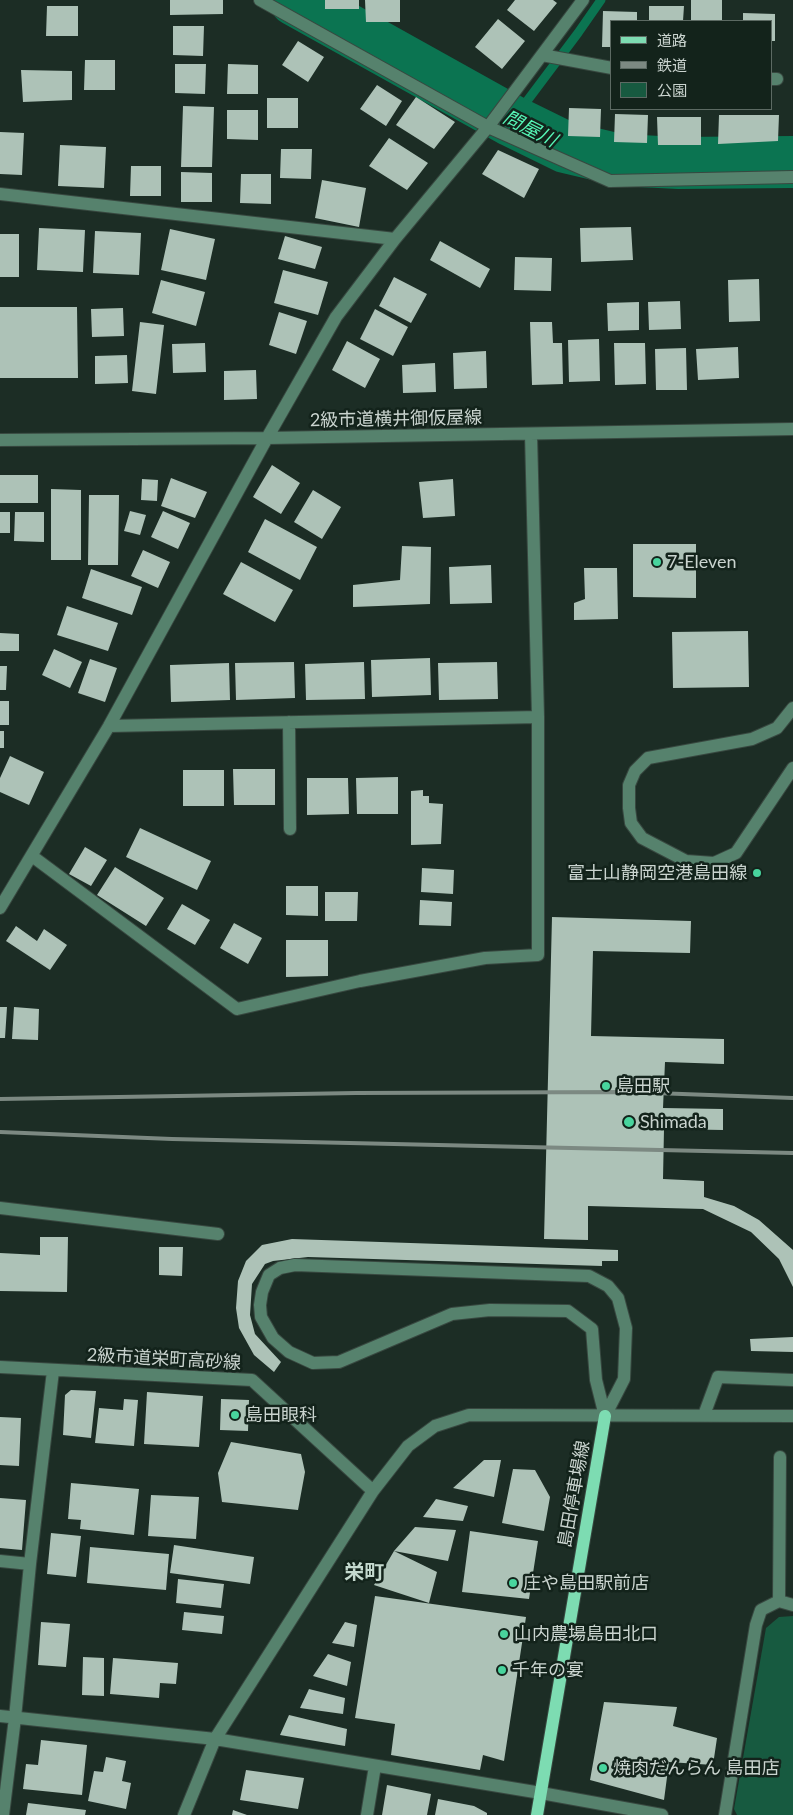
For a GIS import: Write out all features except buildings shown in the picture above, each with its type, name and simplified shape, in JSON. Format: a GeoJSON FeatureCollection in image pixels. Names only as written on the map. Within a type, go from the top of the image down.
{"type":"FeatureCollection","features":[{"type":"Feature","properties":{"kind":"main road","name":"島田停車場線"},"geometry":{"type":"LineString","coordinates":[[537,1815],[605,1416]]}},
{"type":"Feature","properties":{"kind":"street"},"geometry":{"type":"LineString","coordinates":[[260,0],[488,127],[610,181],[793,177]]}},
{"type":"Feature","properties":{"kind":"street"},"geometry":{"type":"LineString","coordinates":[[0,908],[109,726],[267,438],[336,317],[395,239],[488,127],[583,0]]}},
{"type":"Feature","properties":{"kind":"street"},"geometry":{"type":"LineString","coordinates":[[542,55],[610,68]]}},
{"type":"Feature","properties":{"kind":"street"},"geometry":{"type":"LineString","coordinates":[[0,194],[395,239]]}},
{"type":"Feature","properties":{"kind":"street","name":"2級市道横井御仮屋線"},"geometry":{"type":"LineString","coordinates":[[0,440],[267,438],[793,429]]}},
{"type":"Feature","properties":{"kind":"street"},"geometry":{"type":"LineString","coordinates":[[32,856],[237,1009],[360,981],[485,958],[538,955],[538,717],[531,434]]}},
{"type":"Feature","properties":{"kind":"street"},"geometry":{"type":"LineString","coordinates":[[793,708],[777,728],[752,739],[648,758],[635,770],[629,785],[628,808],[631,824],[642,838],[686,861],[714,863],[736,853],[793,768]]}},
{"type":"Feature","properties":{"kind":"street"},"geometry":{"type":"LineString","coordinates":[[109,726],[538,717]]}},
{"type":"Feature","properties":{"kind":"street"},"geometry":{"type":"LineString","coordinates":[[289,722],[290,829]]}},
{"type":"Feature","properties":{"kind":"street"},"geometry":{"type":"LineString","coordinates":[[0,1208],[218,1234]]}},
{"type":"Feature","properties":{"kind":"street"},"geometry":{"type":"LineString","coordinates":[[295,1266],[589,1276],[608,1286],[618,1298],[626,1328],[624,1379],[605,1416],[596,1380],[592,1329],[568,1311],[490,1310],[452,1314],[339,1362],[314,1363],[289,1352],[273,1338],[261,1317],[262,1292],[269,1275],[280,1268],[295,1266]]}},
{"type":"Feature","properties":{"kind":"street","name":"2級市道栄町高砂線"},"geometry":{"type":"LineString","coordinates":[[0,1367],[252,1380],[373,1491]]}},
{"type":"Feature","properties":{"kind":"street"},"geometry":{"type":"LineString","coordinates":[[3,1815],[53,1371]]}},
{"type":"Feature","properties":{"kind":"street"},"geometry":{"type":"LineString","coordinates":[[704,1415],[718,1377],[793,1380]]}},
{"type":"Feature","properties":{"kind":"street"},"geometry":{"type":"LineString","coordinates":[[184,1815],[215,1739],[373,1491],[408,1446],[435,1426],[469,1415],[793,1416]]}},
{"type":"Feature","properties":{"kind":"street"},"geometry":{"type":"LineString","coordinates":[[779,1602],[780,1457]]}},
{"type":"Feature","properties":{"kind":"street"},"geometry":{"type":"LineString","coordinates":[[0,1561],[30,1564]]}},
{"type":"Feature","properties":{"kind":"street"},"geometry":{"type":"LineString","coordinates":[[725,1815],[756,1626],[761,1610],[779,1602],[793,1604]]}},
{"type":"Feature","properties":{"kind":"street"},"geometry":{"type":"LineString","coordinates":[[0,1716],[215,1739],[662,1815]]}},
{"type":"Feature","properties":{"kind":"street"},"geometry":{"type":"LineString","coordinates":[[367,1815],[375,1766]]}},
{"type":"Feature","properties":{"kind":"green space"},"geometry":{"type":"Polygon","coordinates":[[[793,1616],[793,1815],[737,1815],[734,1809],[766,1628],[779,1617],[793,1616]]]}},
{"type":"Feature","properties":{"kind":"waterway","name":"問屋川"},"geometry":{"type":"LineString","coordinates":[[295,0],[512,121],[565,147],[620,160],[679,163],[793,162]]}},
{"type":"Feature","properties":{"kind":"waterway"},"geometry":{"type":"LineString","coordinates":[[512,121],[601,0]]}},
{"type":"Feature","properties":{"kind":"railway"},"geometry":{"type":"LineString","coordinates":[[0,1099],[356,1093],[627,1092],[793,1098]]}},
{"type":"Feature","properties":{"kind":"railway"},"geometry":{"type":"LineString","coordinates":[[0,1132],[172,1139],[793,1153]]}},
{"type":"Feature","properties":{"kind":"place","name":"7-Eleven"},"geometry":{"type":"Point","coordinates":[657,562]}},
{"type":"Feature","properties":{"kind":"place","name":"富士山静岡空港島田線"},"geometry":{"type":"Point","coordinates":[757,873]}},
{"type":"Feature","properties":{"kind":"place","name":"島田駅"},"geometry":{"type":"Point","coordinates":[606,1086]}},
{"type":"Feature","properties":{"kind":"place","name":"Shimada"},"geometry":{"type":"Point","coordinates":[629,1122]}},
{"type":"Feature","properties":{"kind":"place","name":"島田眼科"},"geometry":{"type":"Point","coordinates":[235,1415]}},
{"type":"Feature","properties":{"kind":"place","name":"庄や島田駅前店"},"geometry":{"type":"Point","coordinates":[513,1583]}},
{"type":"Feature","properties":{"kind":"place","name":"山内農場島田北口"},"geometry":{"type":"Point","coordinates":[504,1634]}},
{"type":"Feature","properties":{"kind":"place","name":"千年の宴"},"geometry":{"type":"Point","coordinates":[502,1670]}},
{"type":"Feature","properties":{"kind":"place","name":"焼肉だんらん 島田店"},"geometry":{"type":"Point","coordinates":[603,1768]}},
{"type":"Feature","properties":{"kind":"district","name":"栄町"},"geometry":{"type":"Point","coordinates":[364,1573]}}]}
